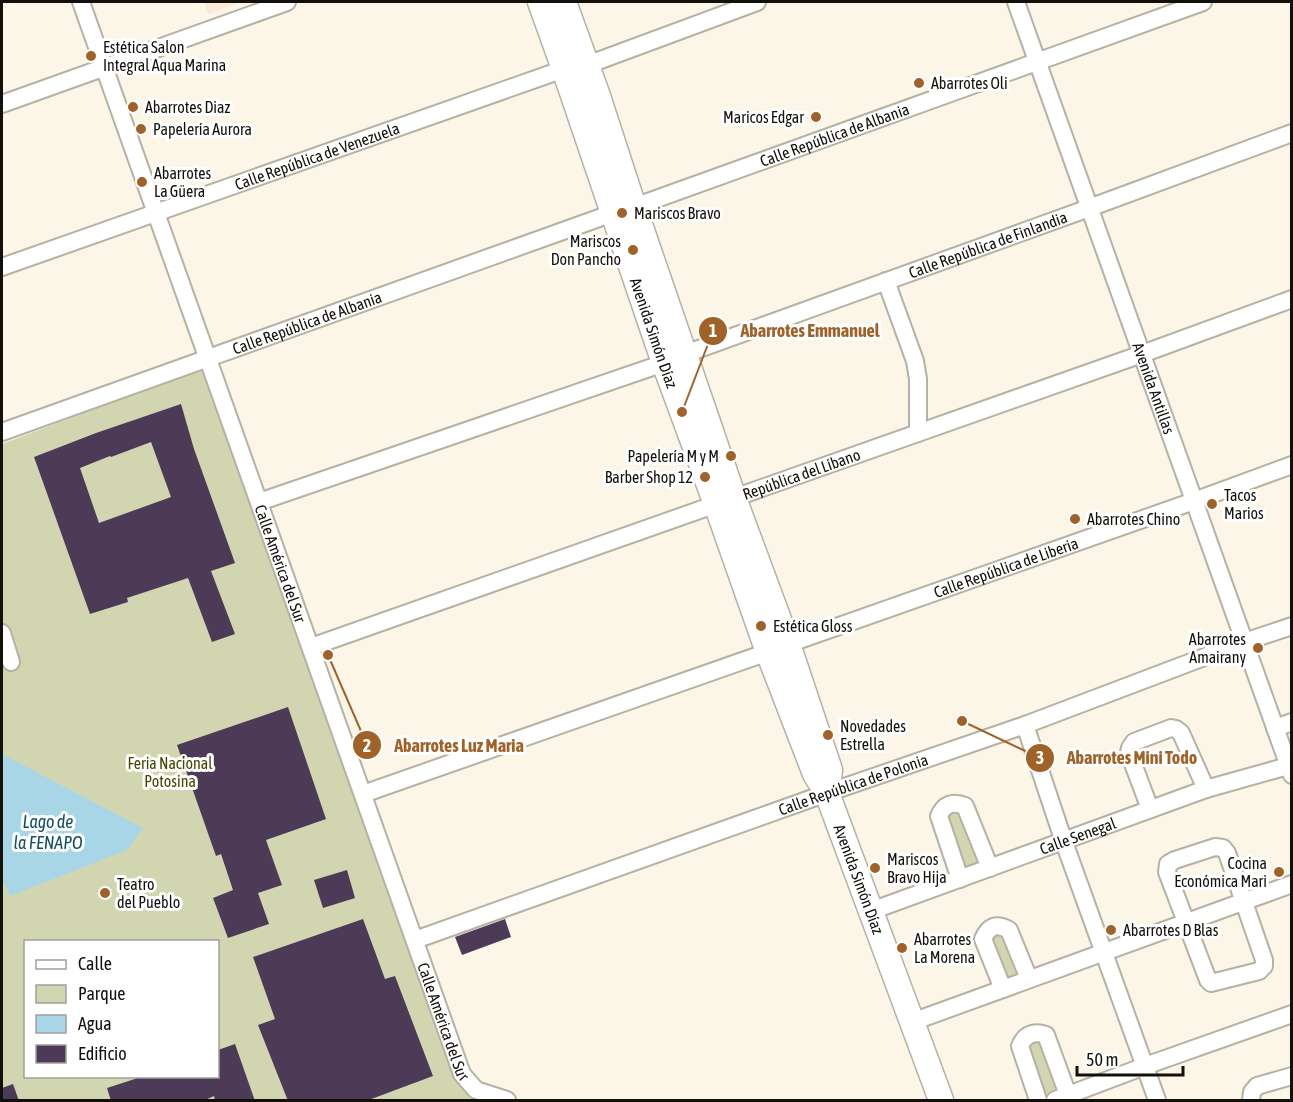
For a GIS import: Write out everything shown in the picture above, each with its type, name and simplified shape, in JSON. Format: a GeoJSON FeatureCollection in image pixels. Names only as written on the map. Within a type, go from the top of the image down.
{"type":"FeatureCollection","features":[{"type":"Feature","properties":{"kind":"main road","name":"Avenida Simón Díaz"},"geometry":{"type":"LineString","coordinates":[[540,2],[576,67]]}},
{"type":"Feature","properties":{"kind":"main road","name":"Avenida Simón Díaz"},"geometry":{"type":"LineString","coordinates":[[564,2],[576,67],[623,210],[778,648],[830,770],[827,793],[940,1101]]}},
{"type":"Feature","properties":{"kind":"street","name":"Calle América del Sur"},"geometry":{"type":"LineString","coordinates":[[81,2],[462,1074],[476,1090],[507,1101]]}},
{"type":"Feature","properties":{"kind":"street"},"geometry":{"type":"LineString","coordinates":[[2,104],[287,2]]}},
{"type":"Feature","properties":{"kind":"street","name":"Calle República de Venezuela"},"geometry":{"type":"LineString","coordinates":[[2,267],[757,2]]}},
{"type":"Feature","properties":{"kind":"street","name":"Avenida Antillas"},"geometry":{"type":"LineString","coordinates":[[1016,2],[1290,770]]}},
{"type":"Feature","properties":{"kind":"street","name":"Calle República de Albania"},"geometry":{"type":"LineString","coordinates":[[2,432],[1203,2]]}},
{"type":"Feature","properties":{"kind":"street","name":"Calle República de Finlandia"},"geometry":{"type":"LineString","coordinates":[[259,502],[675,358],[1292,133]]}},
{"type":"Feature","properties":{"kind":"street"},"geometry":{"type":"LineString","coordinates":[[886,281],[915,361],[918,379],[918,433]]}},
{"type":"Feature","properties":{"kind":"street","name":"República del Líbano"},"geometry":{"type":"LineString","coordinates":[[311,647],[1292,299]]}},
{"type":"Feature","properties":{"kind":"street","name":"Calle República de Liberia"},"geometry":{"type":"LineString","coordinates":[[363,794],[1292,465]]}},
{"type":"Feature","properties":{"kind":"street","name":"Calle República de Polonia"},"geometry":{"type":"LineString","coordinates":[[415,940],[1025,725],[1292,626]]}},
{"type":"Feature","properties":{"kind":"street"},"geometry":{"type":"LineString","coordinates":[[2,633],[11,662]]}},
{"type":"Feature","properties":{"kind":"street"},"geometry":{"type":"LineString","coordinates":[[1275,728],[1292,722]]}},
{"type":"Feature","properties":{"kind":"street"},"geometry":{"type":"LineString","coordinates":[[1025,725],[1064,842],[1158,1101]]}},
{"type":"Feature","properties":{"kind":"street"},"geometry":{"type":"LineString","coordinates":[[1150,809],[1129,753],[1130,747],[1134,742],[1171,728],[1181,733],[1206,789]]}},
{"type":"Feature","properties":{"kind":"street","name":"Calle Senegal"},"geometry":{"type":"LineString","coordinates":[[871,911],[1206,789],[1290,770]]}},
{"type":"Feature","properties":{"kind":"street"},"geometry":{"type":"LineString","coordinates":[[960,879],[939,816],[942,809],[949,804],[958,803],[965,806],[990,868]]}},
{"type":"Feature","properties":{"kind":"street"},"geometry":{"type":"LineString","coordinates":[[1215,847],[1223,848],[1227,853],[1244,901],[1264,966],[1259,971],[1211,983],[1167,872],[1168,864],[1215,847]]}},
{"type":"Feature","properties":{"kind":"street"},"geometry":{"type":"LineString","coordinates":[[912,1022],[1292,884]]}},
{"type":"Feature","properties":{"kind":"street"},"geometry":{"type":"LineString","coordinates":[[1003,989],[983,939],[993,927],[1002,926],[1009,930],[1029,979]]}},
{"type":"Feature","properties":{"kind":"street"},"geometry":{"type":"LineString","coordinates":[[1038,1101],[1020,1046],[1023,1038],[1030,1034],[1046,1035],[1061,1098],[1292,1014]]}},
{"type":"Feature","properties":{"kind":"street"},"geometry":{"type":"LineString","coordinates":[[1251,1101],[1252,1092],[1257,1086],[1292,1076]]}},
{"type":"Feature","properties":{"kind":"shaded area"},"geometry":{"type":"Polygon","coordinates":[[[204,2],[241,2],[208,14],[204,2]]]}},
{"type":"Feature","properties":{"kind":"green space","name":"Feria Nacional Potosina"},"geometry":{"type":"Polygon","coordinates":[[[205,367],[457,1077],[471,1100],[2,1100],[2,444],[205,367]]]}},
{"type":"Feature","properties":{"kind":"green space"},"geometry":{"type":"Polygon","coordinates":[[[960,807],[982,862],[963,868],[942,815],[960,807]]]}},
{"type":"Feature","properties":{"kind":"green space"},"geometry":{"type":"Polygon","coordinates":[[[1004,927],[1020,973],[1003,979],[985,933],[1004,927]]]}},
{"type":"Feature","properties":{"kind":"green space"},"geometry":{"type":"Polygon","coordinates":[[[1047,1039],[1064,1087],[1045,1094],[1028,1043],[1047,1039]]]}},
{"type":"Feature","properties":{"kind":"water","name":"Lago de la FENAPO"},"geometry":{"type":"Polygon","coordinates":[[[2,754],[143,828],[127,850],[10,896],[2,878],[2,754]]]}},
{"type":"Feature","properties":{"kind":"building"},"geometry":{"type":"Polygon","coordinates":[[[181,404],[194,449],[235,563],[211,571],[235,634],[212,642],[188,578],[127,598],[128,602],[90,614],[34,457],[181,404]],[[151,442],[80,468],[99,523],[171,497],[151,442]]]}},
{"type":"Feature","properties":{"kind":"building"},"geometry":{"type":"Polygon","coordinates":[[[288,707],[326,819],[266,840],[282,885],[258,893],[269,924],[228,938],[213,898],[233,890],[221,854],[216,856],[177,745],[288,707]]]}},
{"type":"Feature","properties":{"kind":"building"},"geometry":{"type":"Polygon","coordinates":[[[347,870],[355,898],[323,908],[314,880],[347,870]]]}},
{"type":"Feature","properties":{"kind":"building"},"geometry":{"type":"Polygon","coordinates":[[[363,919],[385,979],[395,976],[433,1076],[366,1101],[288,1101],[258,1025],[275,1019],[253,957],[363,919]]]}},
{"type":"Feature","properties":{"kind":"building"},"geometry":{"type":"Polygon","coordinates":[[[505,919],[511,937],[462,955],[455,937],[505,919]]]}},
{"type":"Feature","properties":{"kind":"building"},"geometry":{"type":"Polygon","coordinates":[[[235,1044],[255,1101],[215,1101],[214,1096],[203,1101],[111,1101],[107,1088],[138,1078],[219,1078],[219,1050],[235,1044]]]}},
{"type":"Feature","properties":{"kind":"building"},"geometry":{"type":"Polygon","coordinates":[[[13,1084],[19,1101],[2,1101],[2,1088],[13,1084]]]}},
{"type":"Feature","properties":{"kind":"place","name":"Estética Salon Integral Aqua Marina"},"geometry":{"type":"Point","coordinates":[91,56]}},
{"type":"Feature","properties":{"kind":"place","name":"Abarrotes Oli"},"geometry":{"type":"Point","coordinates":[919,83]}},
{"type":"Feature","properties":{"kind":"place","name":"Abarrotes Diaz"},"geometry":{"type":"Point","coordinates":[133,107]}},
{"type":"Feature","properties":{"kind":"place","name":"Maricos Edgar"},"geometry":{"type":"Point","coordinates":[816,117]}},
{"type":"Feature","properties":{"kind":"place","name":"Papelería Aurora"},"geometry":{"type":"Point","coordinates":[141,129]}},
{"type":"Feature","properties":{"kind":"place","name":"Abarrotes La Güera"},"geometry":{"type":"Point","coordinates":[142,182]}},
{"type":"Feature","properties":{"kind":"place","name":"Mariscos Bravo"},"geometry":{"type":"Point","coordinates":[622,213]}},
{"type":"Feature","properties":{"kind":"place","name":"Mariscos Don Pancho"},"geometry":{"type":"Point","coordinates":[633,250]}},
{"type":"Feature","properties":{"kind":"place","name":"Abarrotes Emmanuel"},"geometry":{"type":"Point","coordinates":[682,412]}},
{"type":"Feature","properties":{"kind":"place","name":"Papelería M y M"},"geometry":{"type":"Point","coordinates":[731,456]}},
{"type":"Feature","properties":{"kind":"place","name":"Barber Shop 12"},"geometry":{"type":"Point","coordinates":[705,477]}},
{"type":"Feature","properties":{"kind":"place","name":"Tacos Marios"},"geometry":{"type":"Point","coordinates":[1212,504]}},
{"type":"Feature","properties":{"kind":"place","name":"Abarrotes Chino"},"geometry":{"type":"Point","coordinates":[1075,519]}},
{"type":"Feature","properties":{"kind":"place","name":"Estética Gloss"},"geometry":{"type":"Point","coordinates":[761,626]}},
{"type":"Feature","properties":{"kind":"place","name":"Abarrotes Amairany"},"geometry":{"type":"Point","coordinates":[1258,648]}},
{"type":"Feature","properties":{"kind":"place","name":"Abarrotes Luz Maria"},"geometry":{"type":"Point","coordinates":[328,655]}},
{"type":"Feature","properties":{"kind":"place","name":"Abarrotes Mini Todo"},"geometry":{"type":"Point","coordinates":[962,721]}},
{"type":"Feature","properties":{"kind":"place","name":"Novedades Estrella"},"geometry":{"type":"Point","coordinates":[828,735]}},
{"type":"Feature","properties":{"kind":"place","name":"Mariscos Bravo Hija"},"geometry":{"type":"Point","coordinates":[875,868]}},
{"type":"Feature","properties":{"kind":"place","name":"Cocina Económica Mari"},"geometry":{"type":"Point","coordinates":[1279,872]}},
{"type":"Feature","properties":{"kind":"place","name":"Teatro del Pueblo"},"geometry":{"type":"Point","coordinates":[105,893]}},
{"type":"Feature","properties":{"kind":"place","name":"Abarrotes D Blas"},"geometry":{"type":"Point","coordinates":[1111,930]}},
{"type":"Feature","properties":{"kind":"place","name":"Abarrotes La Morena"},"geometry":{"type":"Point","coordinates":[902,948]}}]}
